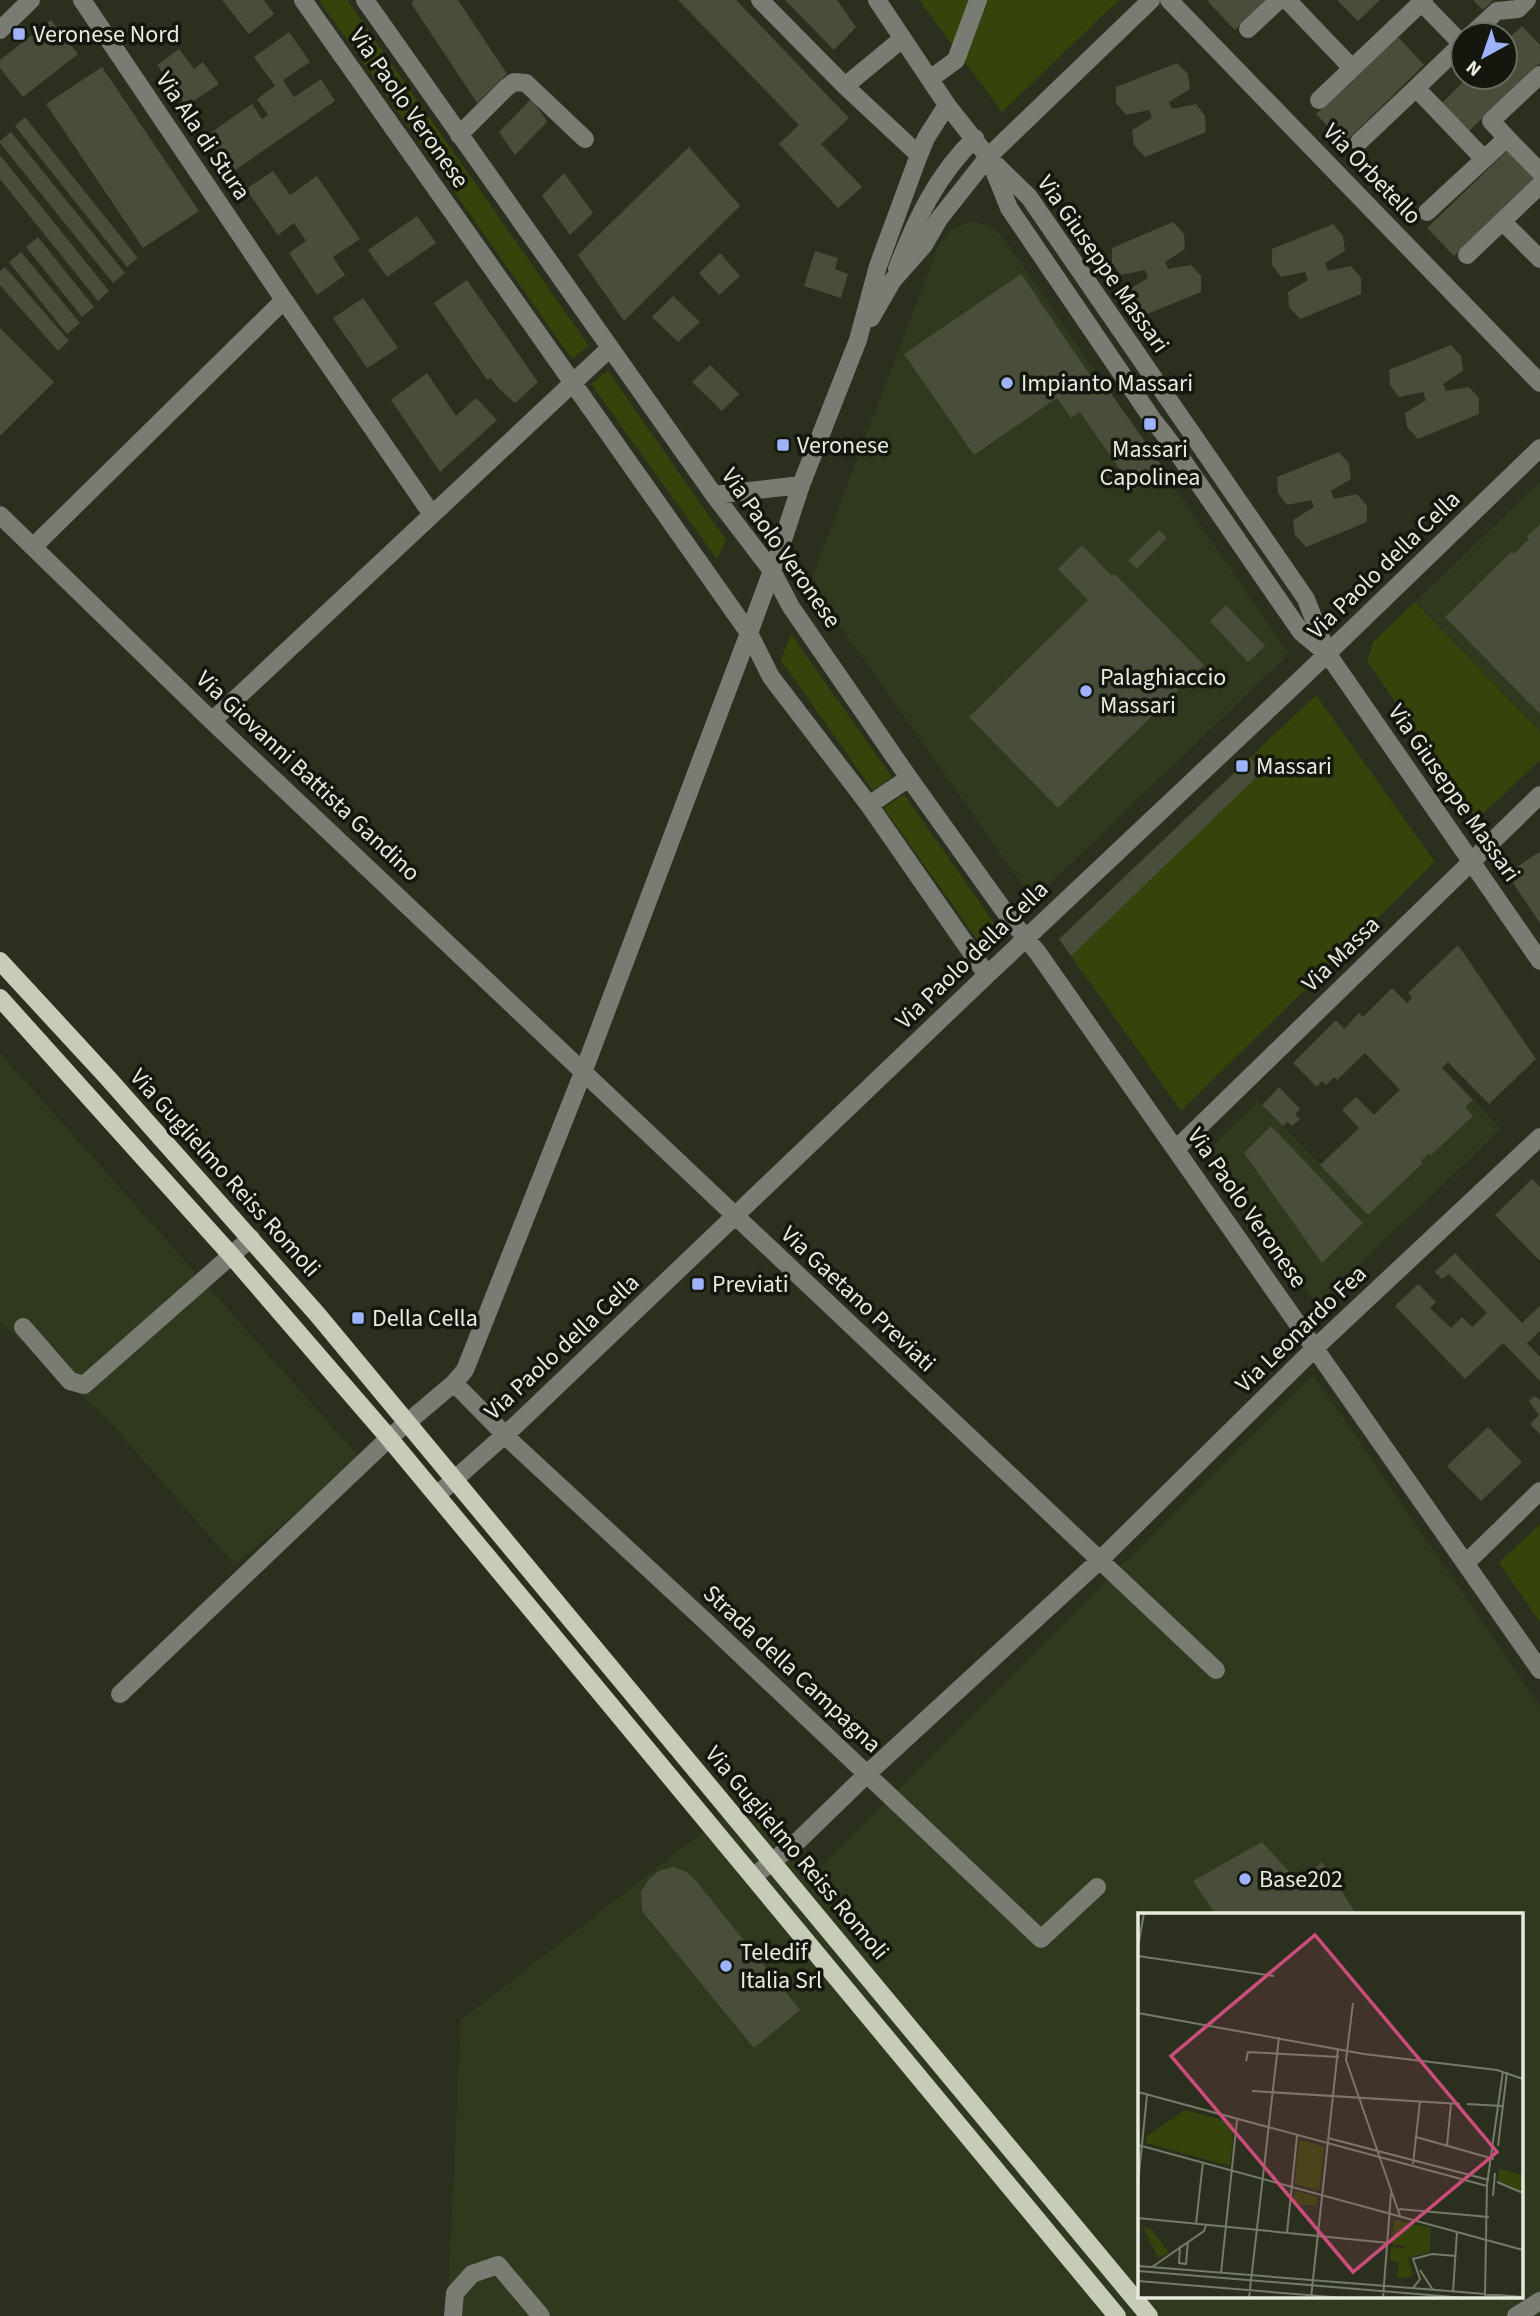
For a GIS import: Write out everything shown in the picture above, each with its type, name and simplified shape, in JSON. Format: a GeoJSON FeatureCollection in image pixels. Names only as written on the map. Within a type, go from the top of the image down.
{"type":"FeatureCollection","features":[{"type":"Feature","properties":{"kind":"main road","name":"Via Guglielmo Reiss Romoli"},"geometry":{"type":"LineString","coordinates":[[0,961],[251,1238],[408,1421],[1149,2316]]}},
{"type":"Feature","properties":{"kind":"main road","name":"Via Guglielmo Reiss Romoli"},"geometry":{"type":"LineString","coordinates":[[0,998],[231,1255],[389,1438],[1117,2316]]}},
{"type":"Feature","properties":{"kind":"street"},"geometry":{"type":"LineString","coordinates":[[0,30],[31,0]]}},
{"type":"Feature","properties":{"kind":"street","name":"Via Ala di Stura"},"geometry":{"type":"LineString","coordinates":[[82,0],[431,513]]}},
{"type":"Feature","properties":{"kind":"street","name":"Via Paolo Veronese"},"geometry":{"type":"LineString","coordinates":[[303,0],[749,633],[771,677],[869,805],[987,975]]}},
{"type":"Feature","properties":{"kind":"street","name":"Via Paolo Veronese"},"geometry":{"type":"LineString","coordinates":[[365,0],[714,495],[772,571],[791,607],[909,778],[1010,919],[1027,937],[1540,1670]]}},
{"type":"Feature","properties":{"kind":"street"},"geometry":{"type":"LineString","coordinates":[[760,0],[845,86],[919,155]]}},
{"type":"Feature","properties":{"kind":"street","name":"Via Giuseppe Massari"},"geometry":{"type":"LineString","coordinates":[[877,0],[947,105],[988,156],[1029,197],[1306,599],[1327,653],[1540,961]]}},
{"type":"Feature","properties":{"kind":"street"},"geometry":{"type":"LineString","coordinates":[[930,79],[956,60],[978,0]]}},
{"type":"Feature","properties":{"kind":"street"},"geometry":{"type":"LineString","coordinates":[[893,280],[925,245],[944,212],[988,156],[1151,0]]}},
{"type":"Feature","properties":{"kind":"street","name":"Via Orbetello"},"geometry":{"type":"LineString","coordinates":[[1169,0],[1540,383]]}},
{"type":"Feature","properties":{"kind":"street"},"geometry":{"type":"LineString","coordinates":[[1248,29],[1279,0]]}},
{"type":"Feature","properties":{"kind":"street"},"geometry":{"type":"LineString","coordinates":[[1287,0],[1352,68]]}},
{"type":"Feature","properties":{"kind":"street"},"geometry":{"type":"LineString","coordinates":[[1486,21],[1497,11],[1518,9],[1527,0]]}},
{"type":"Feature","properties":{"kind":"street"},"geometry":{"type":"LineString","coordinates":[[1319,100],[1423,1],[1449,26]]}},
{"type":"Feature","properties":{"kind":"street"},"geometry":{"type":"LineString","coordinates":[[845,86],[902,39]]}},
{"type":"Feature","properties":{"kind":"street"},"geometry":{"type":"LineString","coordinates":[[1359,142],[1449,56]]}},
{"type":"Feature","properties":{"kind":"street"},"geometry":{"type":"LineString","coordinates":[[1540,76],[1491,121],[1540,172]]}},
{"type":"Feature","properties":{"kind":"street"},"geometry":{"type":"LineString","coordinates":[[459,135],[514,82],[526,83],[585,139]]}},
{"type":"Feature","properties":{"kind":"street"},"geometry":{"type":"LineString","coordinates":[[1416,88],[1484,159]]}},
{"type":"Feature","properties":{"kind":"street"},"geometry":{"type":"LineString","coordinates":[[120,1694],[389,1438],[454,1383],[465,1370],[584,1070],[772,571],[801,485],[859,340],[878,266],[919,155],[926,138],[947,105]]}},
{"type":"Feature","properties":{"kind":"street"},"geometry":{"type":"LineString","coordinates":[[859,340],[893,280],[915,222],[927,200],[951,162],[975,138]]}},
{"type":"Feature","properties":{"kind":"street"},"geometry":{"type":"LineString","coordinates":[[1427,212],[1507,138]]}},
{"type":"Feature","properties":{"kind":"street"},"geometry":{"type":"LineString","coordinates":[[1466,255],[1540,185]]}},
{"type":"Feature","properties":{"kind":"street"},"geometry":{"type":"LineString","coordinates":[[1503,221],[1540,259]]}},
{"type":"Feature","properties":{"kind":"street"},"geometry":{"type":"LineString","coordinates":[[34,547],[284,300]]}},
{"type":"Feature","properties":{"kind":"street"},"geometry":{"type":"LineString","coordinates":[[212,721],[610,348]]}},
{"type":"Feature","properties":{"kind":"street","name":"Via Paolo della Cella"},"geometry":{"type":"LineString","coordinates":[[437,1496],[504,1436],[1540,448]]}},
{"type":"Feature","properties":{"kind":"street"},"geometry":{"type":"LineString","coordinates":[[714,495],[801,485]]}},
{"type":"Feature","properties":{"kind":"street","name":"Via Giovanni Battista Gandino"},"geometry":{"type":"LineString","coordinates":[[0,515],[212,721],[584,1070]]}},
{"type":"Feature","properties":{"kind":"street"},"geometry":{"type":"LineString","coordinates":[[869,805],[909,778]]}},
{"type":"Feature","properties":{"kind":"street","name":"Via Massa"},"geometry":{"type":"LineString","coordinates":[[1176,1149],[1540,795]]}},
{"type":"Feature","properties":{"kind":"street","name":"Via Gaetano Previati"},"geometry":{"type":"LineString","coordinates":[[584,1070],[734,1217],[1100,1560]]}},
{"type":"Feature","properties":{"kind":"street","name":"Via Leonardo Fea"},"geometry":{"type":"LineString","coordinates":[[753,1877],[799,1840],[867,1773],[1100,1560],[1315,1348],[1540,1137]]}},
{"type":"Feature","properties":{"kind":"street"},"geometry":{"type":"LineString","coordinates":[[23,1327],[70,1381],[85,1385],[251,1238]]}},
{"type":"Feature","properties":{"kind":"street","name":"Strada della Campagna"},"geometry":{"type":"LineString","coordinates":[[454,1383],[504,1436],[867,1773],[1041,1939],[1097,1887]]}},
{"type":"Feature","properties":{"kind":"street"},"geometry":{"type":"LineString","coordinates":[[1466,1563],[1540,1490]]}},
{"type":"Feature","properties":{"kind":"street"},"geometry":{"type":"LineString","coordinates":[[1100,1560],[1216,1670]]}},
{"type":"Feature","properties":{"kind":"street"},"geometry":{"type":"LineString","coordinates":[[453,2316],[455,2293],[472,2274],[498,2264],[541,2316]]}},
{"type":"Feature","properties":{"kind":"street"},"geometry":{"type":"LineString","coordinates":[[1516,2316],[1540,2301]]}},
{"type":"Feature","properties":{"kind":"shaded area"},"geometry":{"type":"Polygon","coordinates":[[[973,221],[994,228],[1007,243],[1289,654],[1033,900],[810,583],[939,244],[953,228],[973,221]]]}},
{"type":"Feature","properties":{"kind":"shaded area"},"geometry":{"type":"Polygon","coordinates":[[[1540,482],[1540,731],[1415,602],[1540,482]]]}},
{"type":"Feature","properties":{"kind":"shaded area"},"geometry":{"type":"Polygon","coordinates":[[[0,1053],[360,1458],[235,1565],[108,1420],[0,1322],[0,1053]]]}},
{"type":"Feature","properties":{"kind":"shaded area"},"geometry":{"type":"Polygon","coordinates":[[[1434,1059],[1501,1129],[1317,1305],[1209,1149],[1258,1101],[1321,1165],[1434,1059]]]}},
{"type":"Feature","properties":{"kind":"shaded area"},"geometry":{"type":"Polygon","coordinates":[[[1313,1374],[1540,1706],[1540,2316],[447,2316],[461,2020],[744,1800],[816,1872],[1313,1374]]]}},
{"type":"Feature","properties":{"kind":"green space"},"geometry":{"type":"Polygon","coordinates":[[[319,0],[347,0],[589,346],[572,359],[319,0]]]}},
{"type":"Feature","properties":{"kind":"green space"},"geometry":{"type":"Polygon","coordinates":[[[919,0],[1119,0],[1002,112],[919,0]]]}},
{"type":"Feature","properties":{"kind":"green space"},"geometry":{"type":"Polygon","coordinates":[[[608,371],[726,540],[717,559],[591,384],[608,371]]]}},
{"type":"Feature","properties":{"kind":"green space"},"geometry":{"type":"Polygon","coordinates":[[[1415,602],[1540,731],[1540,760],[1476,820],[1367,661],[1373,642],[1415,602]]]}},
{"type":"Feature","properties":{"kind":"green space"},"geometry":{"type":"Polygon","coordinates":[[[791,634],[892,777],[873,791],[781,660],[791,634]]]}},
{"type":"Feature","properties":{"kind":"green space"},"geometry":{"type":"Polygon","coordinates":[[[1316,695],[1435,862],[1181,1111],[1059,939],[1316,695]]]}},
{"type":"Feature","properties":{"kind":"green space"},"geometry":{"type":"Polygon","coordinates":[[[904,794],[996,926],[979,942],[884,808],[904,794]]]}},
{"type":"Feature","properties":{"kind":"green space"},"geometry":{"type":"Polygon","coordinates":[[[1540,1524],[1540,1622],[1499,1563],[1540,1524]]]}},
{"type":"Feature","properties":{"kind":"building"},"geometry":{"type":"Polygon","coordinates":[[[222,0],[264,0],[274,14],[249,34],[222,0]]]}},
{"type":"Feature","properties":{"kind":"building"},"geometry":{"type":"Polygon","coordinates":[[[414,0],[458,0],[507,74],[477,103],[411,3],[414,0]]]}},
{"type":"Feature","properties":{"kind":"building"},"geometry":{"type":"Polygon","coordinates":[[[678,0],[736,0],[849,118],[821,144],[862,187],[838,208],[779,144],[799,125],[678,0]]]}},
{"type":"Feature","properties":{"kind":"building"},"geometry":{"type":"Polygon","coordinates":[[[785,0],[837,0],[856,27],[834,50],[785,0]]]}},
{"type":"Feature","properties":{"kind":"building"},"geometry":{"type":"Polygon","coordinates":[[[1209,0],[1266,0],[1235,30],[1209,0]]]}},
{"type":"Feature","properties":{"kind":"building"},"geometry":{"type":"Polygon","coordinates":[[[1337,0],[1380,0],[1358,21],[1337,0]]]}},
{"type":"Feature","properties":{"kind":"building"},"geometry":{"type":"Polygon","coordinates":[[[1473,0],[1493,0],[1483,10],[1473,0]]]}},
{"type":"Feature","properties":{"kind":"building"},"geometry":{"type":"Polygon","coordinates":[[[51,20],[78,54],[23,97],[0,68],[0,60],[51,20]]]}},
{"type":"Feature","properties":{"kind":"building"},"geometry":{"type":"Polygon","coordinates":[[[1522,26],[1540,45],[1540,63],[1519,83],[1519,29],[1522,26]]]}},
{"type":"Feature","properties":{"kind":"building"},"geometry":{"type":"Polygon","coordinates":[[[289,32],[310,62],[283,80],[294,97],[321,79],[335,101],[231,173],[206,136],[252,104],[262,119],[268,115],[257,99],[275,86],[254,57],[289,32]]]}},
{"type":"Feature","properties":{"kind":"building"},"geometry":{"type":"Polygon","coordinates":[[[1398,37],[1424,65],[1344,143],[1316,114],[1398,37]]]}},
{"type":"Feature","properties":{"kind":"building"},"geometry":{"type":"Polygon","coordinates":[[[179,49],[194,69],[203,62],[219,84],[186,106],[157,65],[179,49]]]}},
{"type":"Feature","properties":{"kind":"building"},"geometry":{"type":"Polygon","coordinates":[[[1177,63],[1188,74],[1190,89],[1169,102],[1172,109],[1196,104],[1205,116],[1206,132],[1145,157],[1134,145],[1132,130],[1152,118],[1149,110],[1126,115],[1116,103],[1116,87],[1177,63]]]}},
{"type":"Feature","properties":{"kind":"building"},"geometry":{"type":"Polygon","coordinates":[[[102,67],[199,211],[143,248],[46,104],[102,67]]]}},
{"type":"Feature","properties":{"kind":"building"},"geometry":{"type":"Polygon","coordinates":[[[1454,91],[1511,91],[1468,132],[1441,104],[1454,91]]]}},
{"type":"Feature","properties":{"kind":"building"},"geometry":{"type":"Polygon","coordinates":[[[532,98],[547,122],[515,155],[499,132],[532,98]]]}},
{"type":"Feature","properties":{"kind":"building"},"geometry":{"type":"Polygon","coordinates":[[[25,117],[138,258],[127,267],[15,126],[25,117]]]}},
{"type":"Feature","properties":{"kind":"building"},"geometry":{"type":"Polygon","coordinates":[[[11,132],[125,273],[113,283],[0,143],[11,132]]]}},
{"type":"Feature","properties":{"kind":"building"},"geometry":{"type":"Polygon","coordinates":[[[689,147],[740,206],[624,321],[578,255],[689,147]]]}},
{"type":"Feature","properties":{"kind":"building"},"geometry":{"type":"Polygon","coordinates":[[[1508,150],[1535,178],[1454,256],[1427,228],[1508,150]]]}},
{"type":"Feature","properties":{"kind":"building"},"geometry":{"type":"Polygon","coordinates":[[[0,155],[109,291],[98,301],[0,179],[0,155]]]}},
{"type":"Feature","properties":{"kind":"building"},"geometry":{"type":"Polygon","coordinates":[[[273,171],[290,195],[317,176],[360,239],[333,257],[345,275],[317,295],[289,253],[306,241],[294,223],[278,235],[246,189],[273,171]]]}},
{"type":"Feature","properties":{"kind":"building"},"geometry":{"type":"Polygon","coordinates":[[[564,173],[593,213],[570,235],[542,196],[564,173]]]}},
{"type":"Feature","properties":{"kind":"building"},"geometry":{"type":"Polygon","coordinates":[[[417,216],[436,243],[387,277],[368,250],[417,216]]]}},
{"type":"Feature","properties":{"kind":"building"},"geometry":{"type":"Polygon","coordinates":[[[1173,222],[1184,234],[1185,249],[1165,262],[1168,269],[1191,265],[1201,276],[1201,292],[1140,317],[1129,305],[1128,290],[1148,278],[1145,270],[1121,275],[1112,263],[1112,248],[1173,222]]]}},
{"type":"Feature","properties":{"kind":"building"},"geometry":{"type":"Polygon","coordinates":[[[1333,224],[1343,236],[1345,251],[1325,263],[1328,271],[1351,266],[1361,278],[1361,294],[1300,319],[1289,307],[1288,292],[1308,280],[1305,272],[1281,277],[1272,265],[1272,249],[1333,224]]]}},
{"type":"Feature","properties":{"kind":"building"},"geometry":{"type":"Polygon","coordinates":[[[38,237],[94,307],[82,317],[26,247],[38,237]]]}},
{"type":"Feature","properties":{"kind":"building"},"geometry":{"type":"Polygon","coordinates":[[[815,251],[838,258],[835,269],[848,274],[841,298],[804,286],[815,251]]]}},
{"type":"Feature","properties":{"kind":"building"},"geometry":{"type":"Polygon","coordinates":[[[21,252],[80,323],[67,334],[9,262],[21,252]]]}},
{"type":"Feature","properties":{"kind":"building"},"geometry":{"type":"Polygon","coordinates":[[[720,253],[740,276],[719,295],[699,273],[720,253]]]}},
{"type":"Feature","properties":{"kind":"building"},"geometry":{"type":"Polygon","coordinates":[[[5,267],[69,341],[58,351],[0,285],[0,271],[5,267]]]}},
{"type":"Feature","properties":{"kind":"building","name":"Impianto Massari"},"geometry":{"type":"Polygon","coordinates":[[[1021,274],[1090,375],[1087,377],[1099,395],[1108,389],[1164,469],[1134,490],[1080,412],[1071,418],[1057,398],[974,455],[904,354],[1021,274]]]}},
{"type":"Feature","properties":{"kind":"building"},"geometry":{"type":"Polygon","coordinates":[[[467,280],[538,382],[515,403],[491,378],[487,380],[434,303],[467,280]]]}},
{"type":"Feature","properties":{"kind":"building"},"geometry":{"type":"Polygon","coordinates":[[[673,296],[700,322],[678,342],[652,317],[673,296]]]}},
{"type":"Feature","properties":{"kind":"building"},"geometry":{"type":"Polygon","coordinates":[[[363,298],[398,348],[367,368],[333,318],[363,298]]]}},
{"type":"Feature","properties":{"kind":"building"},"geometry":{"type":"Polygon","coordinates":[[[0,328],[54,382],[0,436],[0,328]]]}},
{"type":"Feature","properties":{"kind":"building"},"geometry":{"type":"Polygon","coordinates":[[[1451,345],[1461,356],[1463,371],[1443,384],[1446,391],[1469,387],[1479,398],[1479,414],[1418,439],[1407,427],[1405,413],[1426,400],[1423,392],[1399,397],[1390,385],[1389,370],[1451,345]]]}},
{"type":"Feature","properties":{"kind":"building"},"geometry":{"type":"Polygon","coordinates":[[[710,365],[739,394],[722,411],[692,382],[710,365]]]}},
{"type":"Feature","properties":{"kind":"building"},"geometry":{"type":"Polygon","coordinates":[[[427,373],[456,416],[476,398],[497,420],[440,472],[391,400],[427,373]]]}},
{"type":"Feature","properties":{"kind":"building"},"geometry":{"type":"Polygon","coordinates":[[[1339,452],[1349,464],[1351,479],[1331,491],[1334,499],[1357,494],[1367,506],[1367,522],[1306,547],[1295,535],[1293,520],[1314,507],[1311,500],[1287,505],[1278,493],[1277,477],[1339,452]]]}},
{"type":"Feature","properties":{"kind":"building"},"geometry":{"type":"Polygon","coordinates":[[[1540,524],[1540,714],[1445,617],[1512,551],[1514,554],[1540,524]]]}},
{"type":"Feature","properties":{"kind":"building"},"geometry":{"type":"Polygon","coordinates":[[[1159,530],[1167,538],[1137,569],[1128,561],[1159,530]]]}},
{"type":"Feature","properties":{"kind":"building","name":"Palaghiaccio Massari"},"geometry":{"type":"Polygon","coordinates":[[[1082,545],[1112,576],[1115,574],[1204,665],[1058,808],[969,717],[1088,600],[1058,569],[1082,545]]]}},
{"type":"Feature","properties":{"kind":"building"},"geometry":{"type":"Polygon","coordinates":[[[1226,605],[1265,646],[1248,662],[1210,621],[1226,605]]]}},
{"type":"Feature","properties":{"kind":"building"},"geometry":{"type":"Polygon","coordinates":[[[1250,758],[1262,772],[1071,956],[1059,939],[1250,758]]]}},
{"type":"Feature","properties":{"kind":"building"},"geometry":{"type":"Polygon","coordinates":[[[1540,853],[1540,923],[1507,874],[1540,853]]]}},
{"type":"Feature","properties":{"kind":"building"},"geometry":{"type":"Polygon","coordinates":[[[1458,945],[1536,1059],[1489,1104],[1448,1062],[1442,1068],[1473,1100],[1465,1107],[1473,1116],[1431,1155],[1429,1153],[1421,1161],[1423,1163],[1368,1215],[1320,1165],[1359,1128],[1342,1110],[1356,1097],[1374,1115],[1400,1090],[1365,1053],[1337,1080],[1334,1077],[1326,1085],[1322,1081],[1317,1087],[1293,1063],[1336,1020],[1344,1029],[1359,1013],[1363,1017],[1392,988],[1407,1003],[1412,998],[1408,993],[1458,945]]]}},
{"type":"Feature","properties":{"kind":"building"},"geometry":{"type":"Polygon","coordinates":[[[1279,1087],[1300,1109],[1295,1114],[1300,1119],[1292,1126],[1287,1122],[1283,1126],[1262,1105],[1279,1087]]]}},
{"type":"Feature","properties":{"kind":"building"},"geometry":{"type":"Polygon","coordinates":[[[1271,1126],[1363,1223],[1322,1263],[1244,1153],[1271,1126]]]}},
{"type":"Feature","properties":{"kind":"building"},"geometry":{"type":"Polygon","coordinates":[[[1532,1179],[1540,1187],[1540,1261],[1495,1215],[1532,1179]]]}},
{"type":"Feature","properties":{"kind":"building"},"geometry":{"type":"Polygon","coordinates":[[[1455,1253],[1522,1323],[1540,1306],[1540,1331],[1527,1343],[1540,1357],[1540,1381],[1503,1343],[1465,1379],[1395,1306],[1418,1284],[1436,1302],[1430,1308],[1451,1328],[1462,1317],[1472,1327],[1487,1313],[1449,1274],[1442,1279],[1435,1272],[1455,1253]]]}},
{"type":"Feature","properties":{"kind":"building"},"geometry":{"type":"Polygon","coordinates":[[[1534,1396],[1540,1400],[1540,1434],[1530,1424],[1539,1415],[1529,1401],[1534,1396]]]}},
{"type":"Feature","properties":{"kind":"building"},"geometry":{"type":"Polygon","coordinates":[[[1488,1427],[1522,1462],[1481,1501],[1447,1466],[1488,1427]]]}},
{"type":"Feature","properties":{"kind":"building","name":"Base202"},"geometry":{"type":"Polygon","coordinates":[[[1262,1842],[1294,1877],[1287,1892],[1322,1862],[1356,1913],[1215,1913],[1193,1881],[1262,1842]]]}},
{"type":"Feature","properties":{"kind":"building","name":"Teledif Italia Srl"},"geometry":{"type":"Polygon","coordinates":[[[673,1867],[687,1872],[697,1882],[800,2010],[754,2048],[642,1911],[641,1892],[648,1880],[659,1871],[673,1867]]]}},
{"type":"Feature","properties":{"kind":"place","name":"Veronese Nord"},"geometry":{"type":"Point","coordinates":[19,34]}},
{"type":"Feature","properties":{"kind":"place","name":"Impianto Massari"},"geometry":{"type":"Point","coordinates":[1007,383]}},
{"type":"Feature","properties":{"kind":"place","name":"Massari Capolinea"},"geometry":{"type":"Point","coordinates":[1150,424]}},
{"type":"Feature","properties":{"kind":"place","name":"Veronese"},"geometry":{"type":"Point","coordinates":[783,445]}},
{"type":"Feature","properties":{"kind":"place","name":"Palaghiaccio Massari"},"geometry":{"type":"Point","coordinates":[1086,691]}},
{"type":"Feature","properties":{"kind":"place","name":"Massari"},"geometry":{"type":"Point","coordinates":[1242,766]}},
{"type":"Feature","properties":{"kind":"place","name":"Previati"},"geometry":{"type":"Point","coordinates":[698,1284]}},
{"type":"Feature","properties":{"kind":"place","name":"Della Cella"},"geometry":{"type":"Point","coordinates":[358,1318]}},
{"type":"Feature","properties":{"kind":"place","name":"Base202"},"geometry":{"type":"Point","coordinates":[1245,1879]}},
{"type":"Feature","properties":{"kind":"place","name":"Teledif Italia Srl"},"geometry":{"type":"Point","coordinates":[726,1966]}}]}
